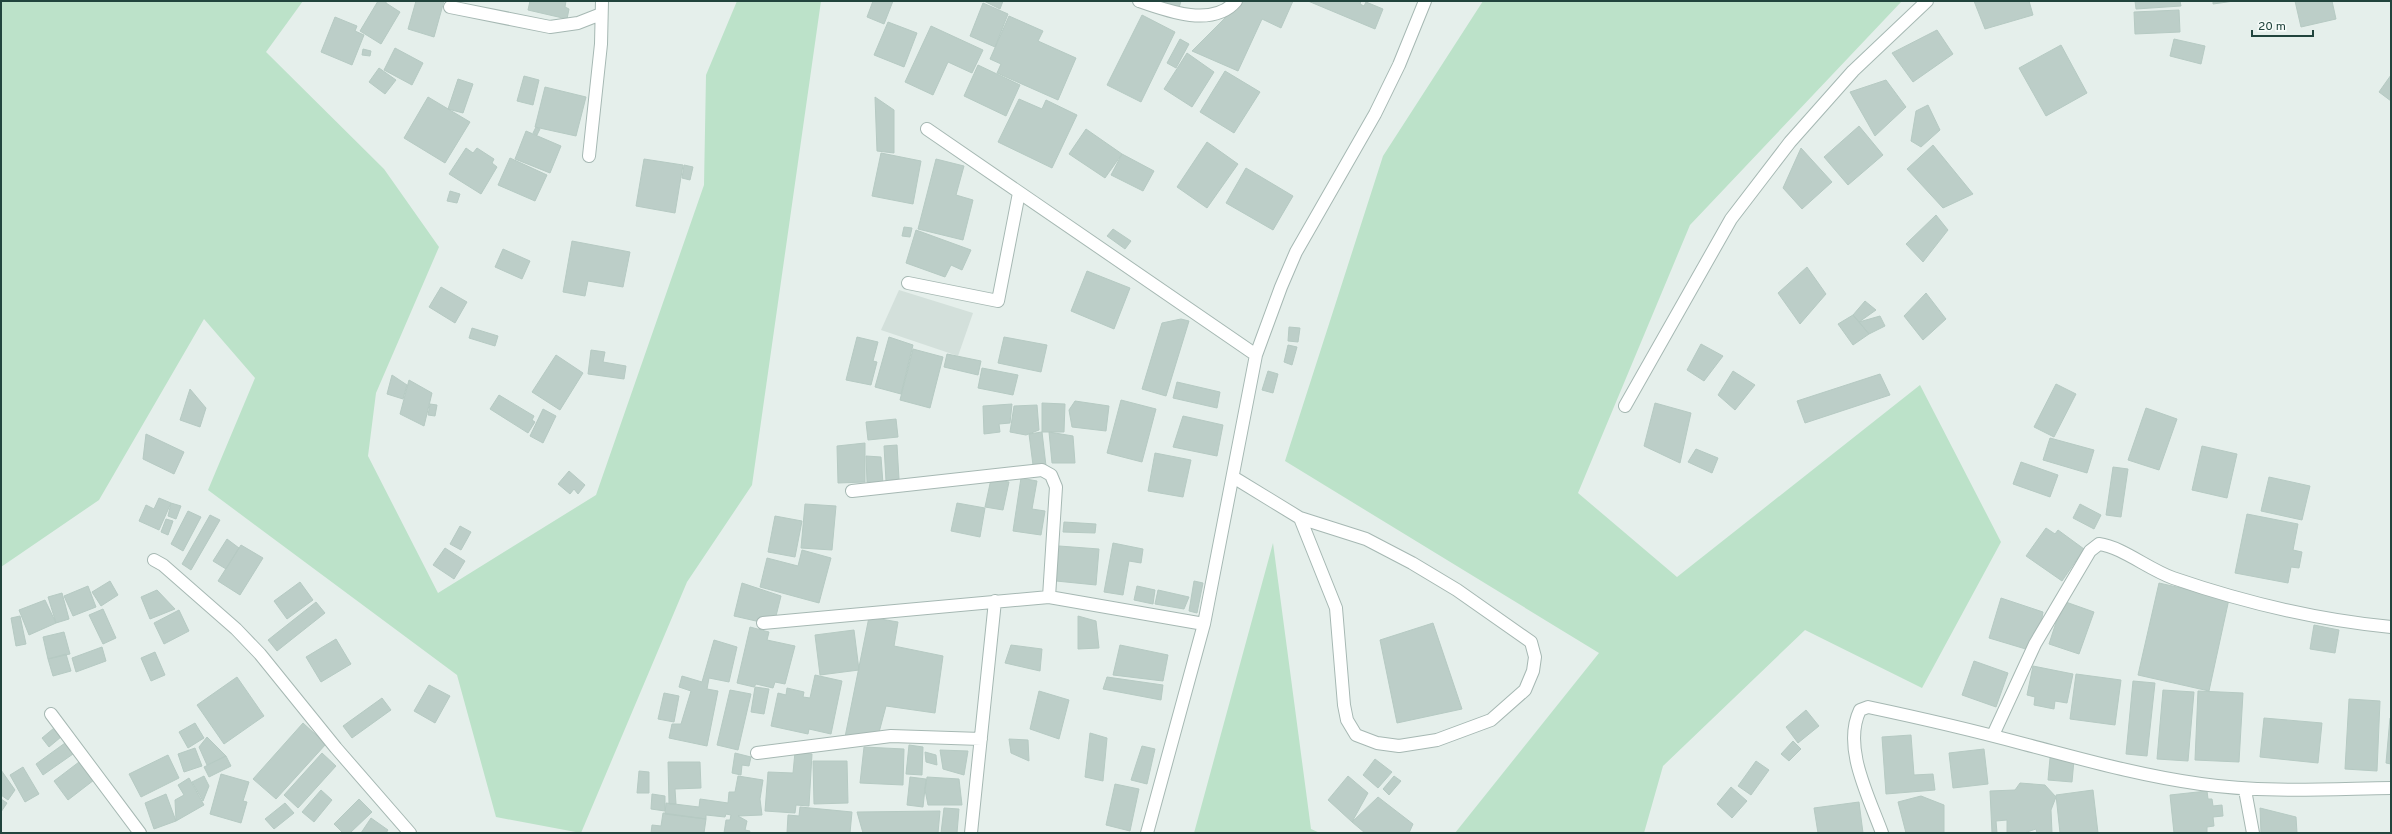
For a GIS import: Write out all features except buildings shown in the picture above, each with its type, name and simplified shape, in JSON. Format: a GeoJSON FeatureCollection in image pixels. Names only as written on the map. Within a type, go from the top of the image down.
{"type":"FeatureCollection","features":[{"type":"Feature","properties":{"kind":"street"},"geometry":{"type":"LineString","coordinates":[[589,156],[601,44],[602,1]]}},
{"type":"Feature","properties":{"kind":"street"},"geometry":{"type":"LineString","coordinates":[[1139,1],[1186,14],[1211,15],[1232,6],[1236,1]]}},
{"type":"Feature","properties":{"kind":"street"},"geometry":{"type":"LineString","coordinates":[[1147,833],[1204,624],[1256,355],[1281,286],[1296,252],[1374,114],[1399,65],[1425,1]]}},
{"type":"Feature","properties":{"kind":"street"},"geometry":{"type":"LineString","coordinates":[[1625,406],[1731,219],[1790,142],[1853,71],[1927,1]]}},
{"type":"Feature","properties":{"kind":"street"},"geometry":{"type":"LineString","coordinates":[[450,8],[550,27],[578,23],[601,14]]}},
{"type":"Feature","properties":{"kind":"street"},"geometry":{"type":"LineString","coordinates":[[928,129],[1256,355]]}},
{"type":"Feature","properties":{"kind":"street"},"geometry":{"type":"LineString","coordinates":[[908,283],[998,301],[1019,192]]}},
{"type":"Feature","properties":{"kind":"street"},"geometry":{"type":"LineString","coordinates":[[852,491],[1042,470],[1051,475],[1056,487],[1049,598]]}},
{"type":"Feature","properties":{"kind":"street"},"geometry":{"type":"LineString","coordinates":[[1232,476],[1300,518],[1366,539],[1412,563],[1457,590],[1530,642],[1535,657],[1533,671],[1525,690],[1491,720],[1437,740],[1399,746],[1377,743],[1356,735],[1347,720],[1344,705],[1336,608],[1300,518]]}},
{"type":"Feature","properties":{"kind":"street"},"geometry":{"type":"LineString","coordinates":[[1993,735],[2035,644],[2090,551],[2099,544],[2110,546],[2148,567],[2171,577],[2266,606],[2391,627]]}},
{"type":"Feature","properties":{"kind":"street"},"geometry":{"type":"LineString","coordinates":[[154,560],[163,565],[236,629],[260,654],[336,748],[410,833]]}},
{"type":"Feature","properties":{"kind":"street"},"geometry":{"type":"LineString","coordinates":[[763,623],[995,601],[1049,598],[1204,624]]}},
{"type":"Feature","properties":{"kind":"street"},"geometry":{"type":"LineString","coordinates":[[971,833],[995,601]]}},
{"type":"Feature","properties":{"kind":"street"},"geometry":{"type":"LineString","coordinates":[[1882,833],[1863,782],[1855,754],[1856,718],[1860,710],[1868,707],[1993,735],[2116,768],[2199,784],[2245,790],[2391,788]]}},
{"type":"Feature","properties":{"kind":"street"},"geometry":{"type":"LineString","coordinates":[[51,714],[140,833]]}},
{"type":"Feature","properties":{"kind":"street"},"geometry":{"type":"LineString","coordinates":[[757,754],[891,736],[981,739]]}},
{"type":"Feature","properties":{"kind":"street"},"geometry":{"type":"LineString","coordinates":[[2245,790],[2253,833]]}},
{"type":"Feature","properties":{"kind":"shaded area"},"geometry":{"type":"Polygon","coordinates":[[[899,290],[973,313],[958,356],[881,330],[899,290]]]}},
{"type":"Feature","properties":{"kind":"green space"},"geometry":{"type":"Polygon","coordinates":[[[1,1],[303,1],[266,52],[384,169],[439,247],[376,393],[368,456],[438,593],[596,495],[704,185],[706,75],[737,1],[821,1],[752,485],[687,582],[581,833],[496,817],[457,675],[208,490],[255,378],[204,319],[99,500],[1,567],[1,1]]]}},
{"type":"Feature","properties":{"kind":"green space"},"geometry":{"type":"Polygon","coordinates":[[[1483,1],[1902,1],[1690,225],[1578,493],[1677,577],[1920,385],[2001,542],[1922,688],[1805,630],[1663,766],[1644,833],[1455,833],[1599,653],[1285,461],[1383,156],[1483,1]]]}},
{"type":"Feature","properties":{"kind":"green space"},"geometry":{"type":"Polygon","coordinates":[[[1273,543],[1311,829],[1320,833],[1194,833],[1273,543]]]}}]}
